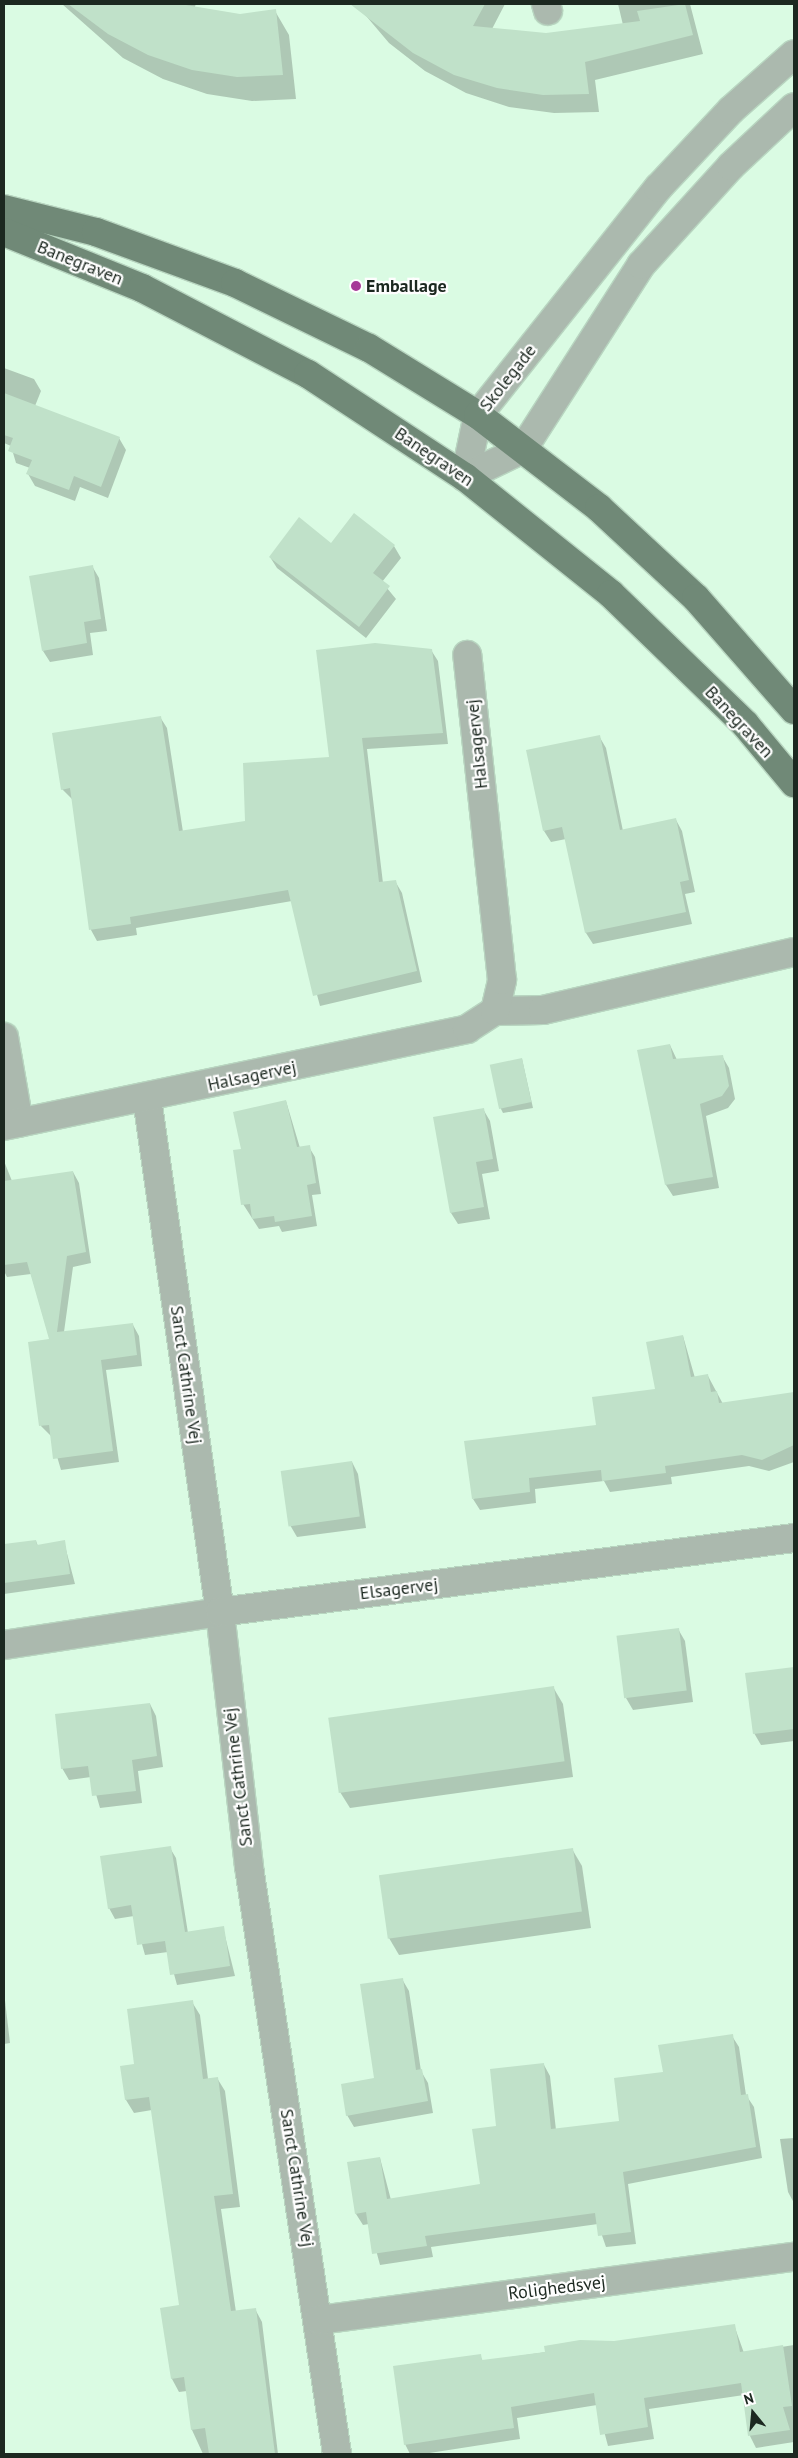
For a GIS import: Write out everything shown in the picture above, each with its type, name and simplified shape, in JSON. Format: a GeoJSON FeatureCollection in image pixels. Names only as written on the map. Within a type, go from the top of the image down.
{"type":"FeatureCollection","features":[{"type":"Feature","properties":{"kind":"main road","name":"Banegraven"},"geometry":{"type":"LineString","coordinates":[[4,209],[96,232],[235,283],[369,348],[478,415],[599,508],[696,598],[794,710]]}},
{"type":"Feature","properties":{"kind":"main road","name":"Banegraven"},"geometry":{"type":"LineString","coordinates":[[4,232],[142,288],[308,374],[465,477],[611,594],[745,724],[794,783]]}},
{"type":"Feature","properties":{"kind":"street","name":"Skolegade"},"geometry":{"type":"LineString","coordinates":[[465,477],[478,415],[658,188],[731,110],[794,54]]}},
{"type":"Feature","properties":{"kind":"street"},"geometry":{"type":"LineString","coordinates":[[465,477],[523,449],[642,265],[731,166],[794,107]]}},
{"type":"Feature","properties":{"kind":"street","name":"Halsagervej"},"geometry":{"type":"LineString","coordinates":[[11,1125],[147,1098],[468,1029],[495,1011],[502,980],[467,656]]}},
{"type":"Feature","properties":{"kind":"street"},"geometry":{"type":"LineString","coordinates":[[495,1011],[543,1010],[794,952]]}},
{"type":"Feature","properties":{"kind":"street"},"geometry":{"type":"LineString","coordinates":[[4,1037],[11,1125]]}},
{"type":"Feature","properties":{"kind":"street","name":"Sanct Cathrine Vej"},"geometry":{"type":"LineString","coordinates":[[147,1098],[220,1612],[249,1867],[338,2454]]}},
{"type":"Feature","properties":{"kind":"street","name":"Elsagervej"},"geometry":{"type":"LineString","coordinates":[[4,1645],[220,1612],[794,1538]]}},
{"type":"Feature","properties":{"kind":"street","name":"Rolighedsvej"},"geometry":{"type":"LineString","coordinates":[[319,2320],[794,2257]]}},
{"type":"Feature","properties":{"kind":"building"},"geometry":{"type":"Polygon","coordinates":[[[68,4],[180,4],[240,14],[276,9],[283,75],[237,77],[192,70],[148,55],[108,34],[68,4]]]}},
{"type":"Feature","properties":{"kind":"building"},"geometry":{"type":"Polygon","coordinates":[[[350,4],[485,4],[473,26],[546,33],[640,21],[637,11],[685,4],[693,35],[585,62],[589,94],[543,95],[497,88],[454,75],[413,53],[350,4]]]}},
{"type":"Feature","properties":{"kind":"building"},"geometry":{"type":"Polygon","coordinates":[[[4,393],[120,437],[101,487],[74,476],[69,490],[26,474],[32,460],[8,451],[13,438],[4,435],[4,393]]]}},
{"type":"Feature","properties":{"kind":"building"},"geometry":{"type":"Polygon","coordinates":[[[354,513],[395,545],[373,573],[390,586],[359,627],[269,557],[299,517],[331,543],[354,513]]]}},
{"type":"Feature","properties":{"kind":"building"},"geometry":{"type":"Polygon","coordinates":[[[93,565],[101,619],[84,622],[87,643],[42,651],[29,576],[93,565]]]}},
{"type":"Feature","properties":{"kind":"building"},"geometry":{"type":"Polygon","coordinates":[[[375,643],[432,649],[443,733],[362,738],[379,882],[396,880],[417,971],[313,996],[288,890],[130,917],[131,924],[89,930],[70,788],[61,790],[52,733],[161,716],[179,831],[245,821],[243,763],[329,757],[316,650],[375,643]]]}},
{"type":"Feature","properties":{"kind":"building"},"geometry":{"type":"Polygon","coordinates":[[[600,735],[620,830],[676,818],[689,880],[680,882],[686,912],[585,933],[562,827],[543,831],[526,750],[600,735]]]}},
{"type":"Feature","properties":{"kind":"building"},"geometry":{"type":"Polygon","coordinates":[[[670,1044],[673,1059],[723,1055],[729,1086],[722,1096],[700,1104],[713,1177],[665,1185],[637,1050],[670,1044]]]}},
{"type":"Feature","properties":{"kind":"building"},"geometry":{"type":"Polygon","coordinates":[[[522,1058],[531,1102],[499,1109],[490,1065],[522,1058]]]}},
{"type":"Feature","properties":{"kind":"building"},"geometry":{"type":"Polygon","coordinates":[[[286,1100],[297,1147],[310,1145],[316,1183],[307,1185],[312,1216],[275,1222],[274,1216],[252,1219],[250,1204],[241,1205],[233,1150],[241,1149],[233,1112],[286,1100]]]}},
{"type":"Feature","properties":{"kind":"building"},"geometry":{"type":"Polygon","coordinates":[[[484,1108],[493,1159],[476,1162],[484,1207],[450,1213],[433,1117],[484,1108]]]}},
{"type":"Feature","properties":{"kind":"building"},"geometry":{"type":"Polygon","coordinates":[[[73,1171],[86,1252],[67,1256],[57,1332],[133,1323],[137,1355],[101,1360],[113,1451],[53,1459],[49,1425],[39,1426],[28,1342],[49,1339],[27,1262],[4,1265],[4,1181],[73,1171]]]}},
{"type":"Feature","properties":{"kind":"building"},"geometry":{"type":"Polygon","coordinates":[[[683,1335],[691,1377],[708,1374],[711,1392],[717,1391],[719,1403],[794,1392],[794,1445],[762,1460],[742,1455],[665,1466],[666,1473],[602,1481],[601,1470],[529,1478],[530,1492],[472,1499],[464,1441],[596,1425],[592,1397],[655,1389],[646,1342],[683,1335]]]}},
{"type":"Feature","properties":{"kind":"building"},"geometry":{"type":"Polygon","coordinates":[[[352,1461],[360,1516],[288,1526],[281,1471],[352,1461]]]}},
{"type":"Feature","properties":{"kind":"building"},"geometry":{"type":"Polygon","coordinates":[[[36,1540],[37,1545],[65,1540],[70,1574],[4,1583],[4,1544],[36,1540]]]}},
{"type":"Feature","properties":{"kind":"building"},"geometry":{"type":"Polygon","coordinates":[[[679,1628],[687,1691],[624,1698],[616,1636],[679,1628]]]}},
{"type":"Feature","properties":{"kind":"building"},"geometry":{"type":"Polygon","coordinates":[[[794,1667],[794,1729],[753,1734],[745,1673],[794,1667]]]}},
{"type":"Feature","properties":{"kind":"building"},"geometry":{"type":"Polygon","coordinates":[[[554,1686],[565,1761],[339,1793],[328,1718],[554,1686]]]}},
{"type":"Feature","properties":{"kind":"building"},"geometry":{"type":"Polygon","coordinates":[[[150,1703],[157,1756],[132,1760],[136,1791],[92,1796],[88,1766],[61,1769],[55,1714],[150,1703]]]}},
{"type":"Feature","properties":{"kind":"building"},"geometry":{"type":"Polygon","coordinates":[[[171,1846],[185,1932],[224,1926],[230,1966],[170,1975],[165,1941],[137,1945],[131,1905],[108,1909],[100,1856],[171,1846]]]}},
{"type":"Feature","properties":{"kind":"building"},"geometry":{"type":"Polygon","coordinates":[[[573,1848],[582,1911],[388,1939],[379,1875],[573,1848]]]}},
{"type":"Feature","properties":{"kind":"building"},"geometry":{"type":"Polygon","coordinates":[[[403,1978],[416,2070],[422,2069],[428,2101],[346,2116],[341,2084],[374,2078],[360,1984],[403,1978]]]}},
{"type":"Feature","properties":{"kind":"building"},"geometry":{"type":"Polygon","coordinates":[[[193,2000],[203,2079],[218,2077],[233,2194],[214,2196],[231,2311],[256,2308],[275,2454],[209,2454],[205,2428],[191,2430],[184,2377],[171,2379],[160,2308],[179,2305],[149,2097],[125,2100],[120,2066],[134,2064],[127,2009],[193,2000]]]}},
{"type":"Feature","properties":{"kind":"building"},"geometry":{"type":"Polygon","coordinates":[[[733,2034],[741,2095],[748,2094],[756,2147],[623,2172],[631,2232],[598,2236],[595,2213],[425,2236],[427,2246],[372,2254],[366,2212],[355,2214],[347,2162],[380,2157],[387,2199],[480,2184],[472,2129],[496,2126],[490,2069],[544,2063],[551,2129],[619,2121],[614,2078],[663,2072],[658,2045],[733,2034]]]}},
{"type":"Feature","properties":{"kind":"building"},"geometry":{"type":"Polygon","coordinates":[[[735,2324],[740,2352],[783,2345],[792,2406],[783,2407],[790,2430],[748,2436],[741,2383],[644,2398],[648,2427],[600,2435],[594,2393],[511,2407],[514,2428],[404,2445],[393,2366],[481,2354],[482,2360],[545,2352],[544,2346],[580,2340],[614,2341],[735,2324]]]}},
{"type":"Feature","properties":{"kind":"place","name":"Emballage"},"geometry":{"type":"Point","coordinates":[356,286]}}]}
